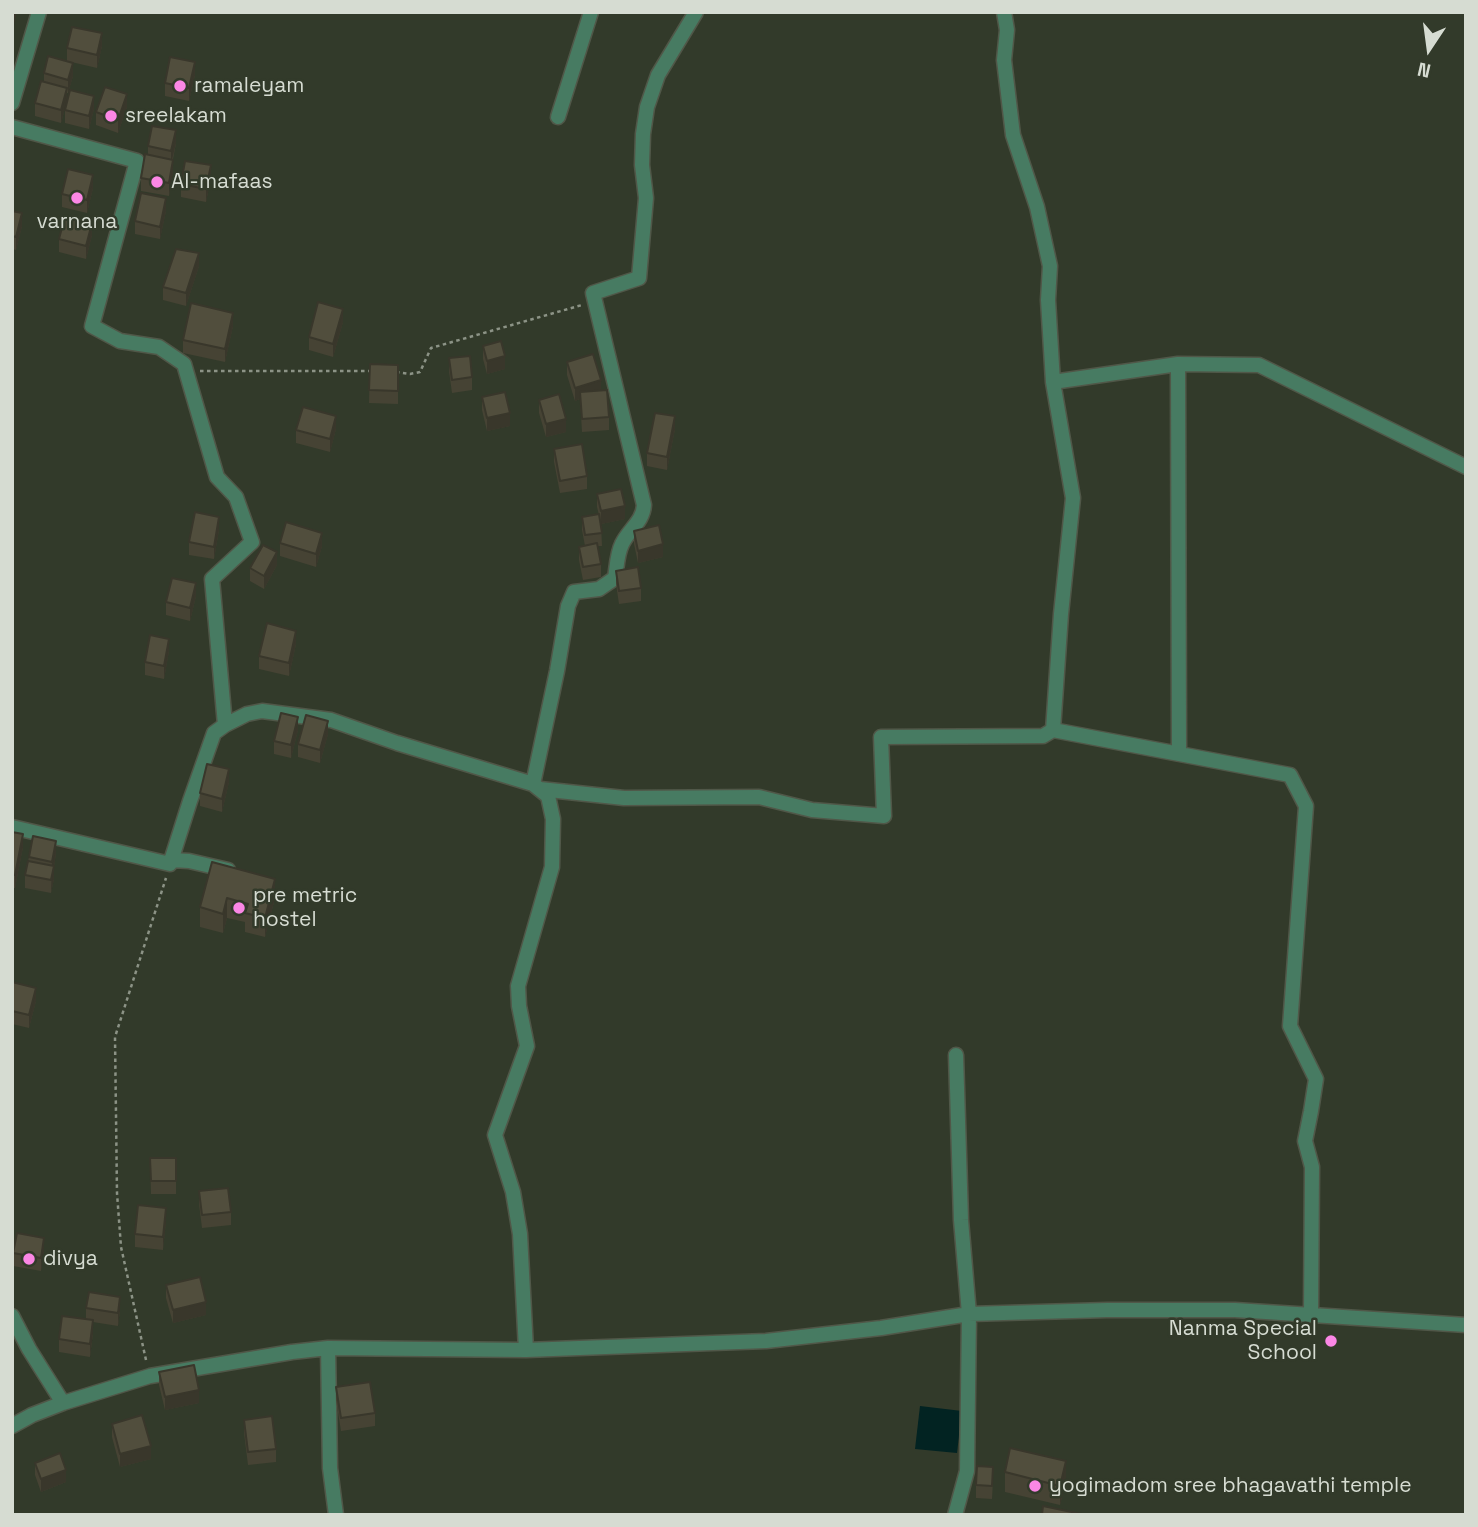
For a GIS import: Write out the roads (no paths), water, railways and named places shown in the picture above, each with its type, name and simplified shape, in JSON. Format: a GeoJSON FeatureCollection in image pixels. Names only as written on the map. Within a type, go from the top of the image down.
{"type":"FeatureCollection","features":[{"type":"Feature","properties":{"kind":"street"},"geometry":{"type":"LineString","coordinates":[[12,103],[39,12]]}},
{"type":"Feature","properties":{"kind":"street"},"geometry":{"type":"LineString","coordinates":[[558,117],[591,12]]}},
{"type":"Feature","properties":{"kind":"street"},"geometry":{"type":"LineString","coordinates":[[536,786],[568,607],[574,593],[599,589],[615,578],[618,553],[643,513],[644,505],[593,293],[639,278],[646,198],[642,166],[647,107],[657,75],[696,12]]}},
{"type":"Feature","properties":{"kind":"street"},"geometry":{"type":"LineString","coordinates":[[1004,12],[1007,30],[1004,60],[1013,135],[1037,207],[1050,267],[1048,300],[1053,382],[1073,498],[1053,730]]}},
{"type":"Feature","properties":{"kind":"street"},"geometry":{"type":"LineString","coordinates":[[12,127],[137,160],[92,326],[120,341],[159,347],[184,364],[217,477],[236,497],[253,542],[212,579],[225,725]]}},
{"type":"Feature","properties":{"kind":"street"},"geometry":{"type":"LineString","coordinates":[[1053,382],[1178,364],[1259,365],[1466,467]]}},
{"type":"Feature","properties":{"kind":"street"},"geometry":{"type":"LineString","coordinates":[[1178,364],[1179,754]]}},
{"type":"Feature","properties":{"kind":"street"},"geometry":{"type":"LineString","coordinates":[[171,862],[214,733],[247,714],[262,711],[331,720],[536,786],[624,798],[759,797],[812,810],[884,816],[881,737],[1043,736],[1053,730],[1290,775],[1306,806],[1290,1026],[1316,1079],[1305,1141],[1312,1167],[1311,1314]]}},
{"type":"Feature","properties":{"kind":"street"},"geometry":{"type":"LineString","coordinates":[[526,1350],[520,1234],[513,1192],[495,1135],[527,1046],[518,986],[552,866],[553,819],[548,796],[536,786]]}},
{"type":"Feature","properties":{"kind":"street"},"geometry":{"type":"LineString","coordinates":[[12,827],[171,862],[190,861],[240,873]]}},
{"type":"Feature","properties":{"kind":"street"},"geometry":{"type":"LineString","coordinates":[[955,1515],[967,1471],[969,1314],[961,1220],[956,1055]]}},
{"type":"Feature","properties":{"kind":"street"},"geometry":{"type":"LineString","coordinates":[[12,1426],[63,1403],[150,1376],[328,1348],[526,1350],[766,1341],[881,1328],[969,1314],[1107,1310],[1311,1314],[1466,1325]]}},
{"type":"Feature","properties":{"kind":"street"},"geometry":{"type":"LineString","coordinates":[[12,1316],[63,1403]]}},
{"type":"Feature","properties":{"kind":"street"},"geometry":{"type":"LineString","coordinates":[[328,1348],[330,1468],[336,1515]]}},
{"type":"Feature","properties":{"kind":"water"},"geometry":{"type":"Polygon","coordinates":[[[920,1406],[962,1411],[957,1453],[915,1449],[920,1406]]]}},
{"type":"Feature","properties":{"kind":"place","name":"ramaleyam"},"geometry":{"type":"Point","coordinates":[180,86]}},
{"type":"Feature","properties":{"kind":"place","name":"sreelakam"},"geometry":{"type":"Point","coordinates":[111,116]}},
{"type":"Feature","properties":{"kind":"place","name":"Al-mafaas"},"geometry":{"type":"Point","coordinates":[157,182]}},
{"type":"Feature","properties":{"kind":"place","name":"varnana"},"geometry":{"type":"Point","coordinates":[77,198]}},
{"type":"Feature","properties":{"kind":"place","name":"pre metric hostel"},"geometry":{"type":"Point","coordinates":[239,908]}},
{"type":"Feature","properties":{"kind":"place","name":"divya"},"geometry":{"type":"Point","coordinates":[29,1259]}},
{"type":"Feature","properties":{"kind":"place","name":"Nanma Special School"},"geometry":{"type":"Point","coordinates":[1331,1341]}},
{"type":"Feature","properties":{"kind":"place","name":"yogimadom sree bhagavathi temple"},"geometry":{"type":"Point","coordinates":[1035,1486]}}]}
